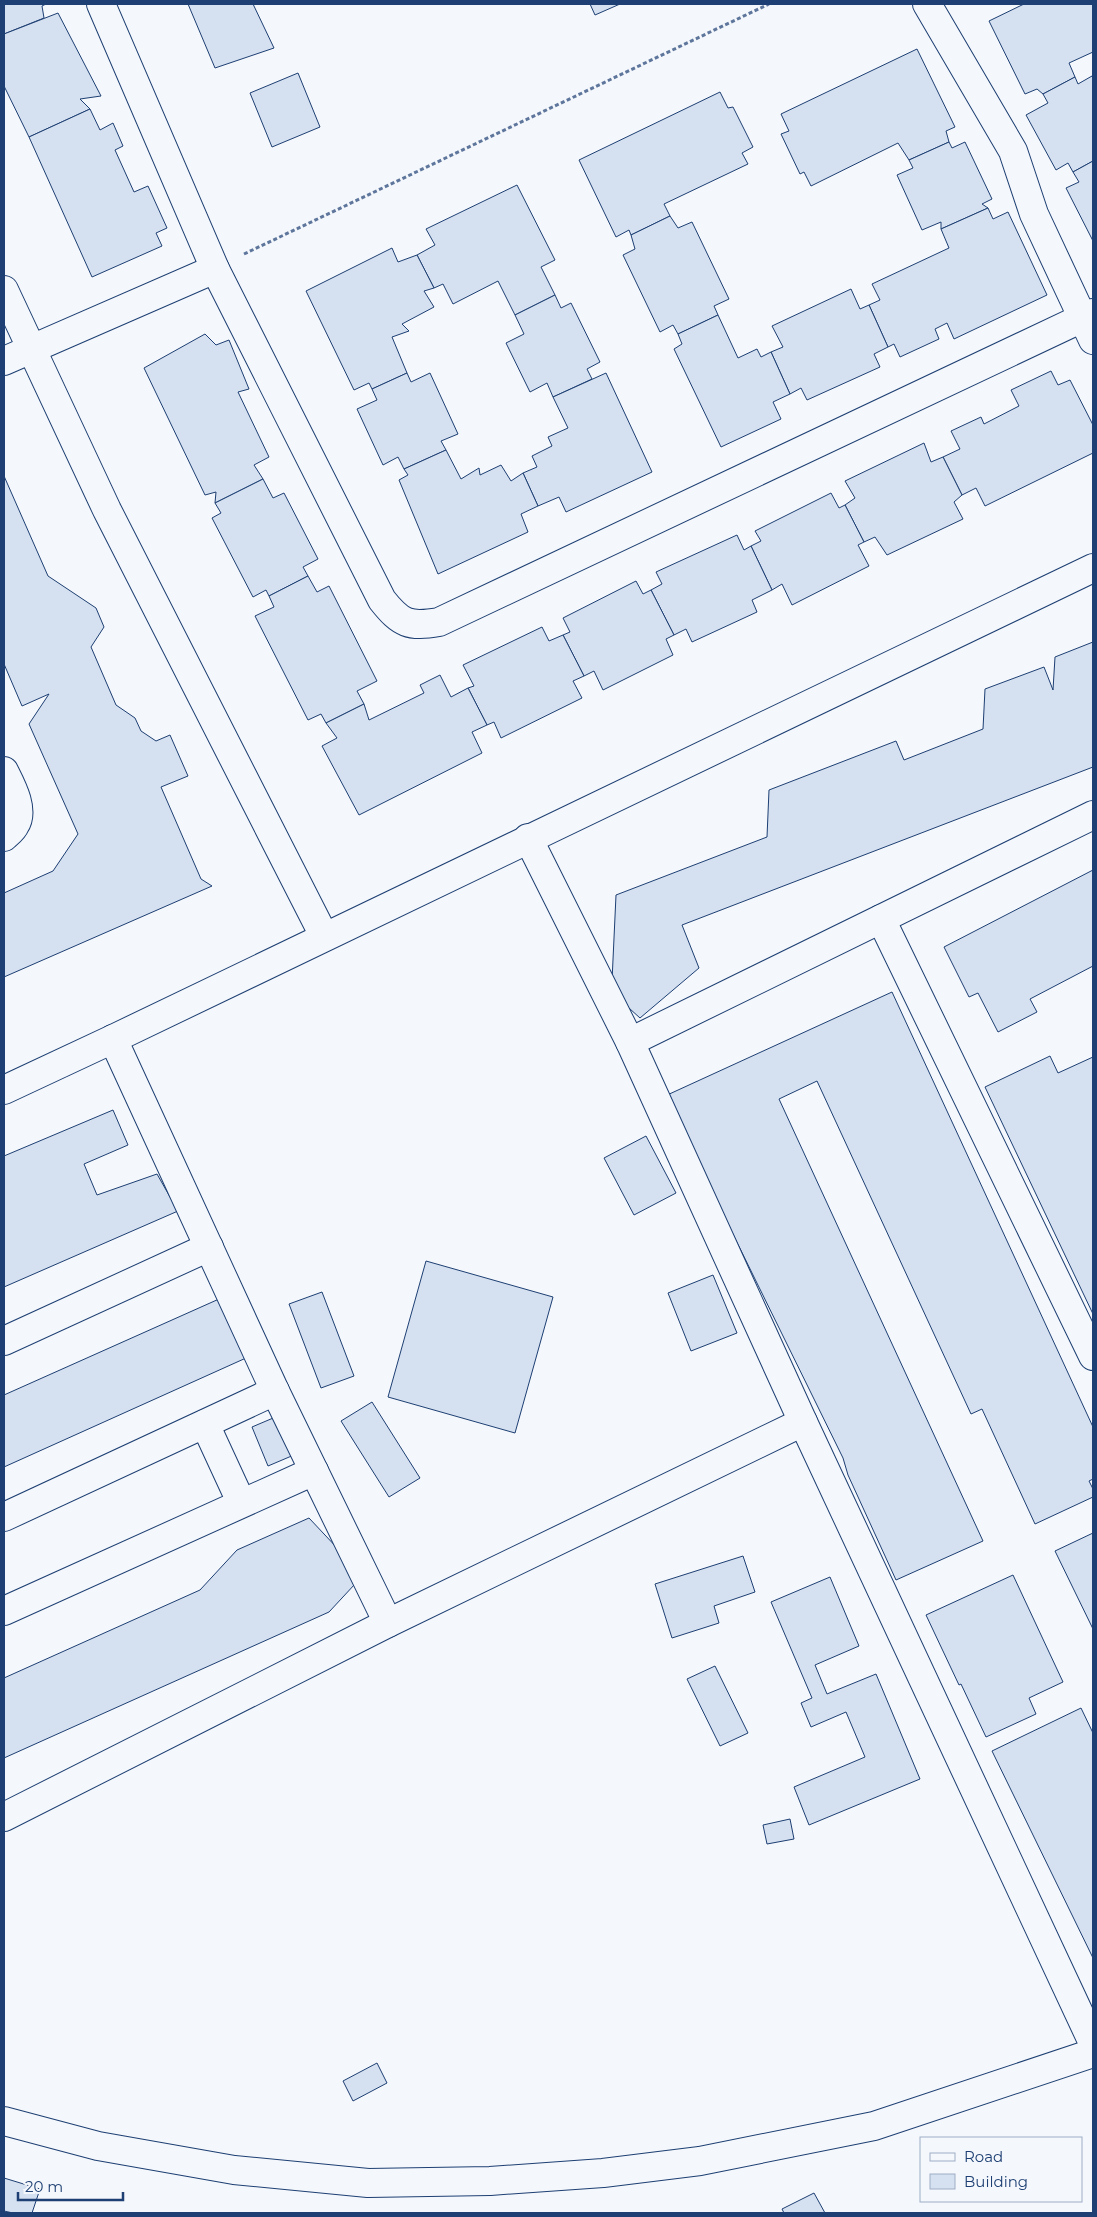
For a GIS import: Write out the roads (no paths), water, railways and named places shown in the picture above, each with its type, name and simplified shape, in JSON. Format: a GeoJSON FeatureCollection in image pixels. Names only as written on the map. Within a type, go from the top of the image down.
{"type":"FeatureCollection","features":[{"type":"Feature","properties":{"kind":"street"},"geometry":{"type":"LineString","coordinates":[[100,4],[215,269],[382,600],[392,613],[404,623],[420,625],[439,622],[1090,324],[1034,214],[1012,151],[927,4]]}},
{"type":"Feature","properties":{"kind":"street"},"geometry":{"type":"LineString","coordinates":[[4,361],[30,348],[215,269]]}},
{"type":"Feature","properties":{"kind":"street"},"geometry":{"type":"LineString","coordinates":[[4,290],[107,510],[324,936]]}},
{"type":"Feature","properties":{"kind":"street"},"geometry":{"type":"LineString","coordinates":[[4,1090],[1093,568]]}},
{"type":"Feature","properties":{"kind":"street"},"geometry":{"type":"LineString","coordinates":[[4,771],[13,788],[18,810],[16,825],[4,837]]}},
{"type":"Feature","properties":{"kind":"street"},"geometry":{"type":"LineString","coordinates":[[630,1042],[1093,815]]}},
{"type":"Feature","properties":{"kind":"street"},"geometry":{"type":"LineString","coordinates":[[528,838],[630,1042],[803,1422],[1093,2043]]}},
{"type":"Feature","properties":{"kind":"street"},"geometry":{"type":"LineString","coordinates":[[881,919],[1093,1356]]}},
{"type":"Feature","properties":{"kind":"street"},"geometry":{"type":"LineString","coordinates":[[113,1039],[275,1391],[388,1624]]}},
{"type":"Feature","properties":{"kind":"street"},"geometry":{"type":"LineString","coordinates":[[4,1341],[209,1247]]}},
{"type":"Feature","properties":{"kind":"street"},"geometry":{"type":"LineString","coordinates":[[4,1517],[275,1391]]}},
{"type":"Feature","properties":{"kind":"street"},"geometry":{"type":"LineString","coordinates":[[4,1818],[388,1624],[803,1422]]}},
{"type":"Feature","properties":{"kind":"street"},"geometry":{"type":"LineString","coordinates":[[205,1424],[241,1502]]}},
{"type":"Feature","properties":{"kind":"street"},"geometry":{"type":"LineString","coordinates":[[4,1611],[314,1470]]}},
{"type":"Feature","properties":{"kind":"street"},"geometry":{"type":"LineString","coordinates":[[4,2121],[98,2146],[234,2170],[368,2183],[490,2181],[603,2174],[700,2161],[874,2126],[1093,2053]]}}]}
